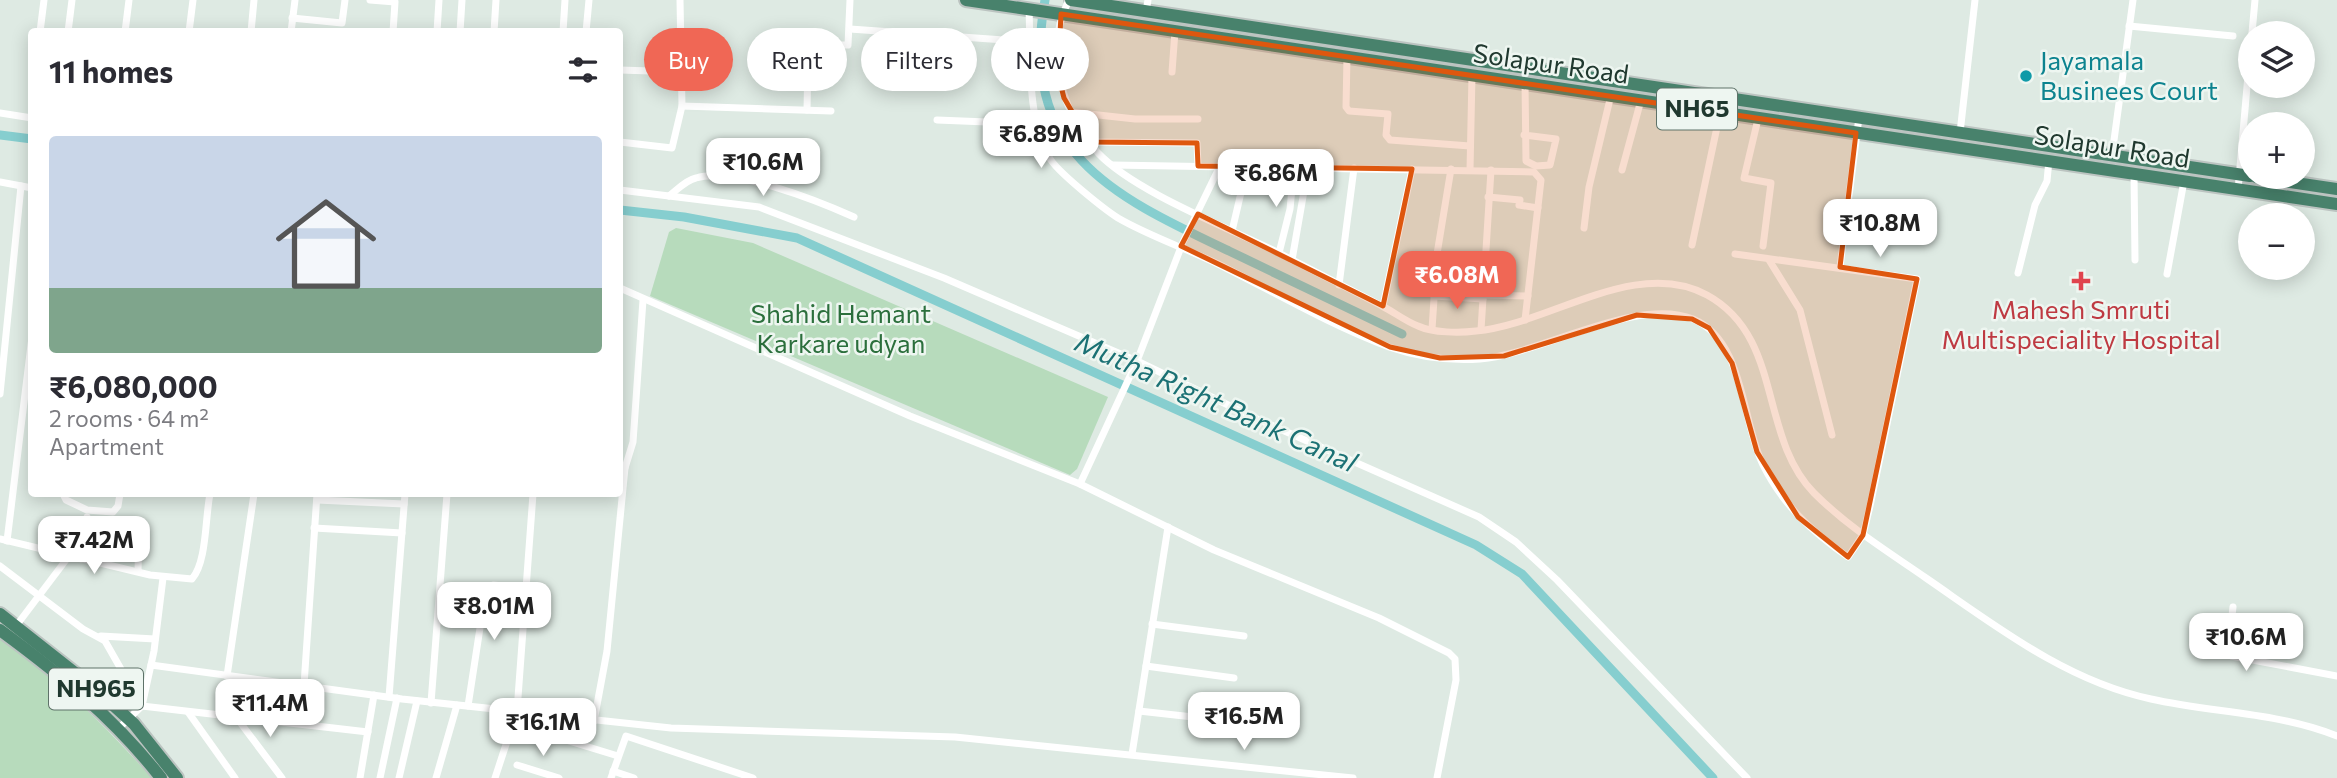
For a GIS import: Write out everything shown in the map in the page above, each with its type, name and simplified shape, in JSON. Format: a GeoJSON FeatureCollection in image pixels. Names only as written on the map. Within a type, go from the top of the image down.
{"type":"FeatureCollection","features":[{"type":"Feature","properties":{"kind":"highway","name":"Solapur Road"},"geometry":{"type":"LineString","coordinates":[[966,0],[2337,204]]}},
{"type":"Feature","properties":{"kind":"highway","name":"Solapur Road"},"geometry":{"type":"LineString","coordinates":[[1070,0],[1147,6],[2238,174]]}},
{"type":"Feature","properties":{"kind":"highway"},"geometry":{"type":"LineString","coordinates":[[2315,186],[2337,189]]}},
{"type":"Feature","properties":{"kind":"highway","name":"NH965"},"geometry":{"type":"LineString","coordinates":[[0,614],[99,692],[124,723],[177,778]]}},
{"type":"Feature","properties":{"kind":"highway","name":"NH965"},"geometry":{"type":"LineString","coordinates":[[0,630],[91,701],[124,723],[160,778]]}},
{"type":"Feature","properties":{"kind":"street"},"geometry":{"type":"LineString","coordinates":[[40,28],[44,0]]}},
{"type":"Feature","properties":{"kind":"street"},"geometry":{"type":"LineString","coordinates":[[68,28],[72,0]]}},
{"type":"Feature","properties":{"kind":"street"},"geometry":{"type":"LineString","coordinates":[[126,28],[129,0]]}},
{"type":"Feature","properties":{"kind":"street"},"geometry":{"type":"LineString","coordinates":[[190,28],[193,0]]}},
{"type":"Feature","properties":{"kind":"street"},"geometry":{"type":"LineString","coordinates":[[251,28],[254,0]]}},
{"type":"Feature","properties":{"kind":"street"},"geometry":{"type":"LineString","coordinates":[[291,28],[295,0]]}},
{"type":"Feature","properties":{"kind":"street"},"geometry":{"type":"LineString","coordinates":[[292,18],[342,23],[345,0]]}},
{"type":"Feature","properties":{"kind":"street"},"geometry":{"type":"LineString","coordinates":[[369,0],[395,2],[393,28]]}},
{"type":"Feature","properties":{"kind":"street"},"geometry":{"type":"LineString","coordinates":[[437,28],[439,0]]}},
{"type":"Feature","properties":{"kind":"street"},"geometry":{"type":"LineString","coordinates":[[460,28],[462,0]]}},
{"type":"Feature","properties":{"kind":"street"},"geometry":{"type":"LineString","coordinates":[[494,28],[496,0]]}},
{"type":"Feature","properties":{"kind":"street"},"geometry":{"type":"LineString","coordinates":[[563,28],[565,0]]}},
{"type":"Feature","properties":{"kind":"street"},"geometry":{"type":"LineString","coordinates":[[586,28],[589,0]]}},
{"type":"Feature","properties":{"kind":"street"},"geometry":{"type":"LineString","coordinates":[[680,0],[680,28]]}},
{"type":"Feature","properties":{"kind":"street"},"geometry":{"type":"LineString","coordinates":[[847,45],[850,0]]}},
{"type":"Feature","properties":{"kind":"street"},"geometry":{"type":"LineString","coordinates":[[1070,0],[1060,14],[1058,75],[1071,111],[1090,142],[1113,165],[1196,218],[1279,253],[1418,327],[1432,329],[1481,330],[1525,320],[1615,289],[1658,283],[1687,286],[1716,300],[1734,316],[1758,351],[1783,443],[1796,467],[1811,490],[1863,535],[2061,667],[2148,699],[2275,717],[2337,736]]}},
{"type":"Feature","properties":{"kind":"street"},"geometry":{"type":"LineString","coordinates":[[1960,132],[1975,0]]}},
{"type":"Feature","properties":{"kind":"street"},"geometry":{"type":"LineString","coordinates":[[2112,155],[2133,0]]}},
{"type":"Feature","properties":{"kind":"street"},"geometry":{"type":"LineString","coordinates":[[2253,21],[2255,0]]}},
{"type":"Feature","properties":{"kind":"street"},"geometry":{"type":"LineString","coordinates":[[1031,10],[1031,28]]}},
{"type":"Feature","properties":{"kind":"street"},"geometry":{"type":"LineString","coordinates":[[2129,26],[2233,36]]}},
{"type":"Feature","properties":{"kind":"street"},"geometry":{"type":"LineString","coordinates":[[850,29],[991,39]]}},
{"type":"Feature","properties":{"kind":"street"},"geometry":{"type":"LineString","coordinates":[[1172,72],[1175,31]]}},
{"type":"Feature","properties":{"kind":"street"},"geometry":{"type":"LineString","coordinates":[[1348,57],[1346,107],[1349,111],[1388,114],[1386,135],[1390,140],[1469,146]]}},
{"type":"Feature","properties":{"kind":"street"},"geometry":{"type":"LineString","coordinates":[[623,70],[644,71]]}},
{"type":"Feature","properties":{"kind":"street"},"geometry":{"type":"LineString","coordinates":[[1469,170],[1472,75]]}},
{"type":"Feature","properties":{"kind":"street"},"geometry":{"type":"LineString","coordinates":[[1524,135],[1556,139],[1550,165],[1528,163],[1524,135],[1525,83]]}},
{"type":"Feature","properties":{"kind":"street"},"geometry":{"type":"LineString","coordinates":[[623,142],[672,148],[682,106],[682,91]]}},
{"type":"Feature","properties":{"kind":"street"},"geometry":{"type":"LineString","coordinates":[[807,91],[807,110]]}},
{"type":"Feature","properties":{"kind":"street"},"geometry":{"type":"LineString","coordinates":[[1035,91],[1038,124],[1050,159],[1056,167],[1116,216],[1182,244],[1390,347],[1440,358],[1504,356],[1637,316],[1674,314],[1709,328],[1732,363],[1758,452],[1779,492],[1810,529],[1848,557],[1863,535],[1917,279],[1735,254]]}},
{"type":"Feature","properties":{"kind":"street"},"geometry":{"type":"LineString","coordinates":[[1584,228],[1589,187],[1611,96]]}},
{"type":"Feature","properties":{"kind":"street"},"geometry":{"type":"LineString","coordinates":[[1622,170],[1641,100]]}},
{"type":"Feature","properties":{"kind":"street"},"geometry":{"type":"LineString","coordinates":[[682,106],[831,111]]}},
{"type":"Feature","properties":{"kind":"street"},"geometry":{"type":"LineString","coordinates":[[1071,111],[1135,119],[1198,119]]}},
{"type":"Feature","properties":{"kind":"street"},"geometry":{"type":"LineString","coordinates":[[0,113],[28,117]]}},
{"type":"Feature","properties":{"kind":"street"},"geometry":{"type":"LineString","coordinates":[[1692,245],[1720,113]]}},
{"type":"Feature","properties":{"kind":"street"},"geometry":{"type":"LineString","coordinates":[[1840,267],[1859,117]]}},
{"type":"Feature","properties":{"kind":"street"},"geometry":{"type":"LineString","coordinates":[[1758,119],[1744,178],[1771,183],[1763,246]]}},
{"type":"Feature","properties":{"kind":"street"},"geometry":{"type":"LineString","coordinates":[[937,120],[1038,124]]}},
{"type":"Feature","properties":{"kind":"street"},"geometry":{"type":"LineString","coordinates":[[1090,142],[1197,143],[1198,166]]}},
{"type":"Feature","properties":{"kind":"street"},"geometry":{"type":"LineString","coordinates":[[2018,273],[2035,205],[2047,181],[2049,160]]}},
{"type":"Feature","properties":{"kind":"street"},"geometry":{"type":"LineString","coordinates":[[1113,165],[1528,171],[1539,176],[1538,208],[1525,320]]}},
{"type":"Feature","properties":{"kind":"street"},"geometry":{"type":"LineString","coordinates":[[1080,484],[1136,365],[1182,244],[1220,166]]}},
{"type":"Feature","properties":{"kind":"street"},"geometry":{"type":"LineString","coordinates":[[1232,231],[1247,167]]}},
{"type":"Feature","properties":{"kind":"street"},"geometry":{"type":"LineString","coordinates":[[1339,285],[1354,167]]}},
{"type":"Feature","properties":{"kind":"street"},"geometry":{"type":"LineString","coordinates":[[1279,253],[1290,209],[1294,168]]}},
{"type":"Feature","properties":{"kind":"street"},"geometry":{"type":"LineString","coordinates":[[1292,260],[1308,168]]}},
{"type":"Feature","properties":{"kind":"street"},"geometry":{"type":"LineString","coordinates":[[1383,306],[1412,169]]}},
{"type":"Feature","properties":{"kind":"street"},"geometry":{"type":"LineString","coordinates":[[1432,329],[1437,254],[1451,169]]}},
{"type":"Feature","properties":{"kind":"street"},"geometry":{"type":"LineString","coordinates":[[1481,330],[1491,170]]}},
{"type":"Feature","properties":{"kind":"street"},"geometry":{"type":"LineString","coordinates":[[2134,174],[2135,260]]}},
{"type":"Feature","properties":{"kind":"street"},"geometry":{"type":"LineString","coordinates":[[669,196],[692,178],[704,176],[742,180],[778,188],[854,217]]}},
{"type":"Feature","properties":{"kind":"street"},"geometry":{"type":"LineString","coordinates":[[2166,274],[2184,181]]}},
{"type":"Feature","properties":{"kind":"street"},"geometry":{"type":"LineString","coordinates":[[0,182],[28,187]]}},
{"type":"Feature","properties":{"kind":"street"},"geometry":{"type":"LineString","coordinates":[[0,394],[21,186]]}},
{"type":"Feature","properties":{"kind":"street"},"geometry":{"type":"LineString","coordinates":[[623,190],[759,207],[944,278],[1255,418],[1441,498],[1501,531],[1529,553],[1583,605],[1747,778]]}},
{"type":"Feature","properties":{"kind":"street"},"geometry":{"type":"LineString","coordinates":[[1488,197],[1520,200],[1519,205],[1538,208]]}},
{"type":"Feature","properties":{"kind":"street"},"geometry":{"type":"LineString","coordinates":[[1769,260],[1800,310],[1832,435]]}},
{"type":"Feature","properties":{"kind":"street"},"geometry":{"type":"LineString","coordinates":[[623,289],[910,416],[1080,484],[1214,550],[1378,618],[1449,653],[1455,659],[1455,680],[1437,778]]}},
{"type":"Feature","properties":{"kind":"street"},"geometry":{"type":"LineString","coordinates":[[1434,296],[1528,296]]}},
{"type":"Feature","properties":{"kind":"street"},"geometry":{"type":"LineString","coordinates":[[623,465],[633,442],[643,299]]}},
{"type":"Feature","properties":{"kind":"street"},"geometry":{"type":"LineString","coordinates":[[28,365],[3,540],[163,578],[192,579],[198,571],[210,497]]}},
{"type":"Feature","properties":{"kind":"street"},"geometry":{"type":"LineString","coordinates":[[64,497],[87,510],[113,512],[118,506],[120,497]]}},
{"type":"Feature","properties":{"kind":"street"},"geometry":{"type":"LineString","coordinates":[[227,676],[254,497]]}},
{"type":"Feature","properties":{"kind":"street"},"geometry":{"type":"LineString","coordinates":[[304,685],[317,497]]}},
{"type":"Feature","properties":{"kind":"street"},"geometry":{"type":"LineString","coordinates":[[328,497],[404,504]]}},
{"type":"Feature","properties":{"kind":"street"},"geometry":{"type":"LineString","coordinates":[[380,778],[393,698],[405,497]]}},
{"type":"Feature","properties":{"kind":"street"},"geometry":{"type":"LineString","coordinates":[[431,703],[447,497]]}},
{"type":"Feature","properties":{"kind":"street"},"geometry":{"type":"LineString","coordinates":[[495,778],[517,711],[533,497]]}},
{"type":"Feature","properties":{"kind":"street"},"geometry":{"type":"LineString","coordinates":[[594,721],[607,651],[620,497]]}},
{"type":"Feature","properties":{"kind":"street"},"geometry":{"type":"LineString","coordinates":[[81,559],[87,510]]}},
{"type":"Feature","properties":{"kind":"street"},"geometry":{"type":"LineString","coordinates":[[87,521],[139,532],[138,571]]}},
{"type":"Feature","properties":{"kind":"street"},"geometry":{"type":"LineString","coordinates":[[1132,754],[1168,527]]}},
{"type":"Feature","properties":{"kind":"street"},"geometry":{"type":"LineString","coordinates":[[314,528],[402,533]]}},
{"type":"Feature","properties":{"kind":"street"},"geometry":{"type":"LineString","coordinates":[[16,626],[69,556]]}},
{"type":"Feature","properties":{"kind":"street"},"geometry":{"type":"LineString","coordinates":[[0,566],[105,641],[142,706]]}},
{"type":"Feature","properties":{"kind":"street"},"geometry":{"type":"LineString","coordinates":[[124,723],[142,706],[151,665],[163,578]]}},
{"type":"Feature","properties":{"kind":"street"},"geometry":{"type":"LineString","coordinates":[[468,706],[486,589],[493,585],[526,588]]}},
{"type":"Feature","properties":{"kind":"street"},"geometry":{"type":"LineString","coordinates":[[2233,607],[2228,651],[2231,656],[2337,676]]}},
{"type":"Feature","properties":{"kind":"street"},"geometry":{"type":"LineString","coordinates":[[1153,624],[1244,636]]}},
{"type":"Feature","properties":{"kind":"street"},"geometry":{"type":"LineString","coordinates":[[96,636],[155,639]]}},
{"type":"Feature","properties":{"kind":"street"},"geometry":{"type":"LineString","coordinates":[[151,665],[431,703],[594,721],[671,728],[955,737],[1353,778]]}},
{"type":"Feature","properties":{"kind":"street"},"geometry":{"type":"LineString","coordinates":[[1146,666],[1234,678]]}},
{"type":"Feature","properties":{"kind":"street"},"geometry":{"type":"LineString","coordinates":[[360,778],[374,695]]}},
{"type":"Feature","properties":{"kind":"street"},"geometry":{"type":"LineString","coordinates":[[399,778],[417,701]]}},
{"type":"Feature","properties":{"kind":"street"},"geometry":{"type":"LineString","coordinates":[[436,778],[457,705]]}},
{"type":"Feature","properties":{"kind":"street"},"geometry":{"type":"LineString","coordinates":[[142,706],[368,732]]}},
{"type":"Feature","properties":{"kind":"street"},"geometry":{"type":"LineString","coordinates":[[1139,711],[1229,720]]}},
{"type":"Feature","properties":{"kind":"street"},"geometry":{"type":"LineString","coordinates":[[188,712],[235,778]]}},
{"type":"Feature","properties":{"kind":"street"},"geometry":{"type":"LineString","coordinates":[[236,717],[282,778]]}},
{"type":"Feature","properties":{"kind":"street"},"geometry":{"type":"LineString","coordinates":[[533,730],[618,756]]}},
{"type":"Feature","properties":{"kind":"street"},"geometry":{"type":"LineString","coordinates":[[634,778],[612,774],[626,736],[753,778]]}},
{"type":"Feature","properties":{"kind":"street"},"geometry":{"type":"LineString","coordinates":[[517,765],[559,778]]}},
{"type":"Feature","properties":{"kind":"highlighted area"},"geometry":{"type":"Polygon","coordinates":[[[1061,14],[1856,133],[1840,267],[1917,279],[1863,535],[1848,557],[1798,517],[1757,452],[1732,363],[1709,328],[1692,319],[1637,315],[1504,356],[1440,358],[1390,347],[1181,246],[1198,214],[1383,306],[1412,169],[1198,166],[1197,143],[1090,142],[1064,98],[1058,75],[1061,14]]]}},
{"type":"Feature","properties":{"kind":"green space","name":"Shahid Hemant Karkare udyan"},"geometry":{"type":"Polygon","coordinates":[[[676,228],[753,243],[1108,397],[1077,469],[1070,475],[650,296],[669,232],[676,228]]]}},
{"type":"Feature","properties":{"kind":"green space"},"geometry":{"type":"Polygon","coordinates":[[[0,638],[42,669],[80,703],[152,778],[0,778],[0,638]]]}},
{"type":"Feature","properties":{"kind":"waterway"},"geometry":{"type":"LineString","coordinates":[[1045,0],[1040,52],[1046,95],[1060,131],[1083,162],[1112,187],[1147,210],[1402,334]]}},
{"type":"Feature","properties":{"kind":"waterway","name":"Mutha Right Bank Canal"},"geometry":{"type":"LineString","coordinates":[[0,135],[28,138]]}},
{"type":"Feature","properties":{"kind":"waterway","name":"Mutha Right Bank Canal"},"geometry":{"type":"LineString","coordinates":[[623,210],[684,217],[797,238],[1476,545],[1522,574],[1713,778]]}},
{"type":"Feature","properties":{"kind":"place","name":"Jayamala Businees Court"},"geometry":{"type":"Point","coordinates":[2026,76]}},
{"type":"Feature","properties":{"kind":"place","name":"Mahesh Smruti Multispeciality Hospital"},"geometry":{"type":"Point","coordinates":[2081,281]}}]}
